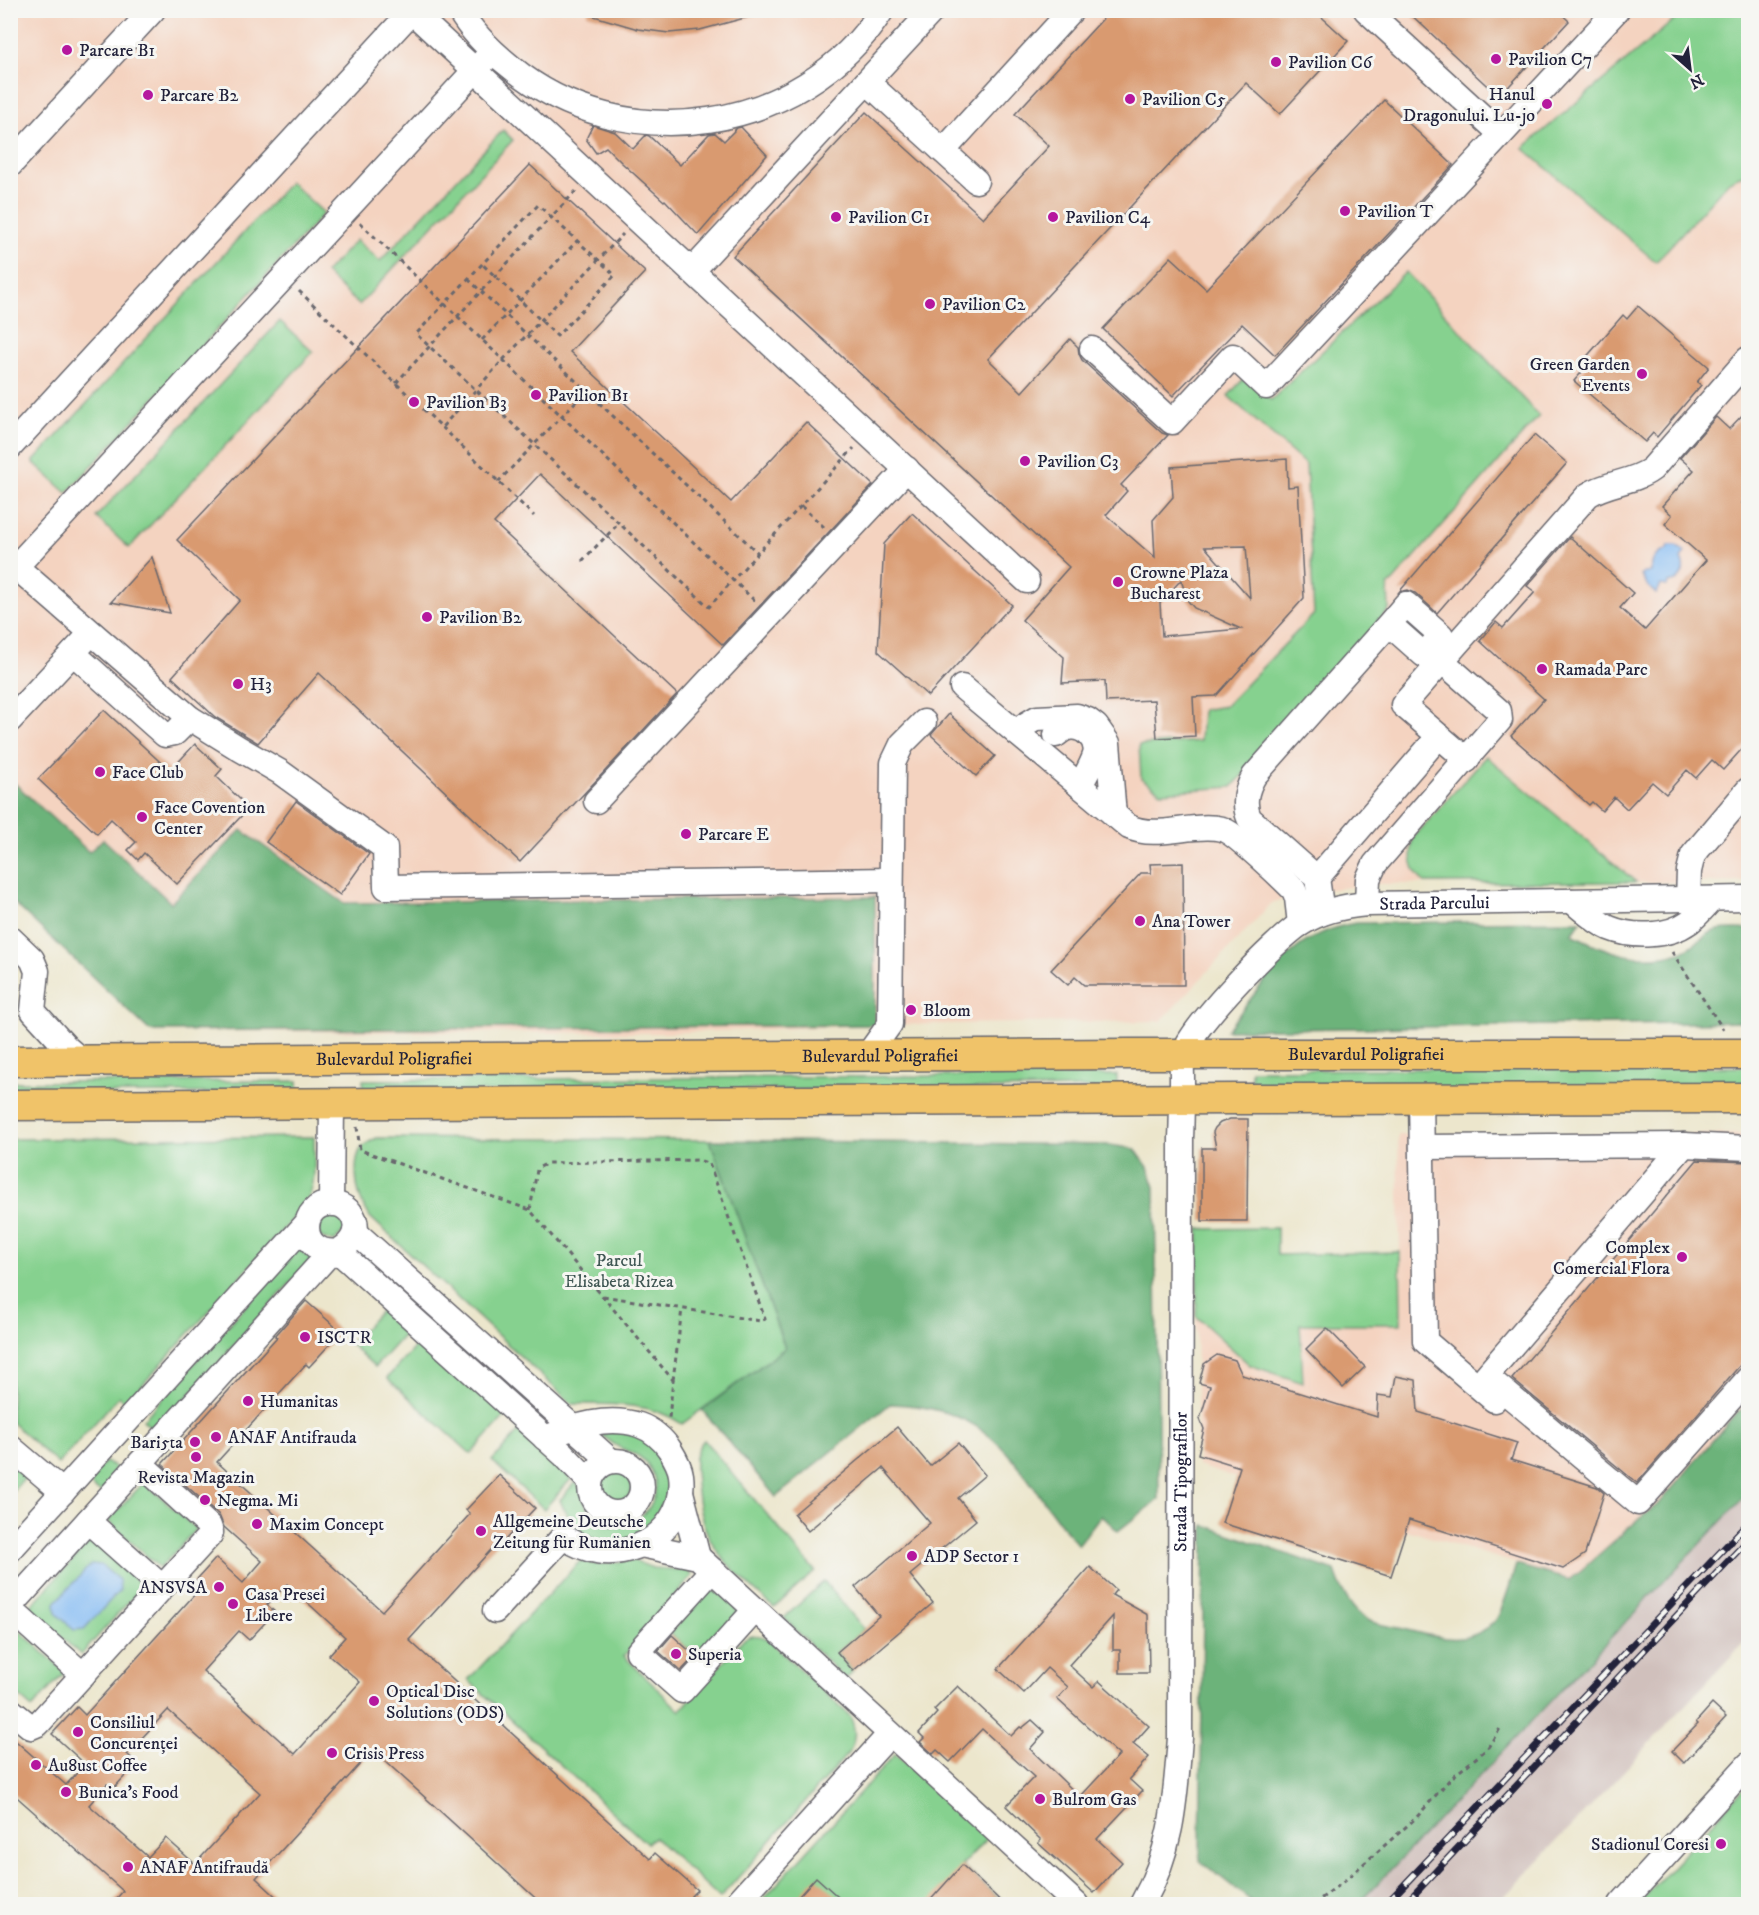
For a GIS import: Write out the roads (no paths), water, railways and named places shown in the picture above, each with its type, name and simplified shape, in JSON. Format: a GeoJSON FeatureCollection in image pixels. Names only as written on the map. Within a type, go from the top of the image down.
{"type":"FeatureCollection","features":[{"type":"Feature","properties":{"kind":"main road","name":"Bulevardul Poligrafiei"},"geometry":{"type":"LineString","coordinates":[[10,1060],[1183,1054],[1744,1054]]}},
{"type":"Feature","properties":{"kind":"main road"},"geometry":{"type":"LineString","coordinates":[[332,1060],[332,1105]]}},
{"type":"Feature","properties":{"kind":"main road"},"geometry":{"type":"LineString","coordinates":[[10,1105],[1749,1098]]}},
{"type":"Feature","properties":{"kind":"street"},"geometry":{"type":"LineString","coordinates":[[10,165],[153,10]]}},
{"type":"Feature","properties":{"kind":"street"},"geometry":{"type":"LineString","coordinates":[[459,10],[492,52],[526,80],[565,102],[607,116],[651,124],[695,123],[739,115],[781,99],[819,76],[853,48],[882,12],[909,36]]}},
{"type":"Feature","properties":{"kind":"street"},"geometry":{"type":"LineString","coordinates":[[692,271],[933,10]]}},
{"type":"Feature","properties":{"kind":"street"},"geometry":{"type":"LineString","coordinates":[[942,151],[1072,10]]}},
{"type":"Feature","properties":{"kind":"street"},"geometry":{"type":"LineString","coordinates":[[1366,10],[1501,134]]}},
{"type":"Feature","properties":{"kind":"street"},"geometry":{"type":"LineString","coordinates":[[1092,349],[1172,422],[1233,356],[1266,387],[1617,10]]}},
{"type":"Feature","properties":{"kind":"street"},"geometry":{"type":"LineString","coordinates":[[10,447],[412,11],[1027,581]]}},
{"type":"Feature","properties":{"kind":"street"},"geometry":{"type":"LineString","coordinates":[[492,52],[13,570],[92,633],[190,717],[280,771],[385,848],[386,887],[891,880]]}},
{"type":"Feature","properties":{"kind":"street"},"geometry":{"type":"LineString","coordinates":[[867,82],[976,181]]}},
{"type":"Feature","properties":{"kind":"street"},"geometry":{"type":"LineString","coordinates":[[1467,760],[1403,705],[1588,495],[1600,488],[1652,470],[1749,359]]}},
{"type":"Feature","properties":{"kind":"street"},"geometry":{"type":"LineString","coordinates":[[596,801],[907,469]]}},
{"type":"Feature","properties":{"kind":"street"},"geometry":{"type":"LineString","coordinates":[[1322,913],[1317,878],[1250,818],[1246,810],[1246,793],[1254,776],[1389,624]]}},
{"type":"Feature","properties":{"kind":"street"},"geometry":{"type":"LineString","coordinates":[[10,720],[92,633]]}},
{"type":"Feature","properties":{"kind":"street"},"geometry":{"type":"LineString","coordinates":[[73,653],[165,735],[176,733],[190,717]]}},
{"type":"Feature","properties":{"kind":"street"},"geometry":{"type":"LineString","coordinates":[[1367,904],[1368,879],[1371,870],[1500,720],[1498,711],[1442,661]]}},
{"type":"Feature","properties":{"kind":"street"},"geometry":{"type":"LineString","coordinates":[[962,687],[1129,827],[1143,831],[1213,828],[1229,832],[1294,890],[1300,924]]}},
{"type":"Feature","properties":{"kind":"street"},"geometry":{"type":"LineString","coordinates":[[1018,734],[1029,722],[1037,718],[1077,716],[1096,726],[1108,742],[1114,815]]}},
{"type":"Feature","properties":{"kind":"street"},"geometry":{"type":"LineString","coordinates":[[867,1056],[890,1024],[892,763],[902,744],[924,722]]}},
{"type":"Feature","properties":{"kind":"street"},"geometry":{"type":"LineString","coordinates":[[1056,735],[1064,730],[1077,728],[1086,732],[1094,742],[1095,755],[1080,786]]}},
{"type":"Feature","properties":{"kind":"street"},"geometry":{"type":"LineString","coordinates":[[1317,878],[1439,736]]}},
{"type":"Feature","properties":{"kind":"street"},"geometry":{"type":"LineString","coordinates":[[1688,900],[1689,871],[1693,855],[1749,790]]}},
{"type":"Feature","properties":{"kind":"street","name":"Strada Parcului"},"geometry":{"type":"LineString","coordinates":[[1183,1054],[1207,1017],[1276,942],[1300,924],[1322,913],[1352,905],[1367,904],[1749,898]]}},
{"type":"Feature","properties":{"kind":"street"},"geometry":{"type":"LineString","coordinates":[[1572,901],[1609,928],[1634,934],[1660,933],[1682,926],[1712,899]]}},
{"type":"Feature","properties":{"kind":"street"},"geometry":{"type":"LineString","coordinates":[[10,938],[32,959],[37,971],[33,1011],[81,1060]]}},
{"type":"Feature","properties":{"kind":"street"},"geometry":{"type":"LineString","coordinates":[[890,1024],[914,1056]]}},
{"type":"Feature","properties":{"kind":"street","name":"Strada Tipografilor"},"geometry":{"type":"LineString","coordinates":[[1142,1905],[1165,1852],[1172,1821],[1180,1738],[1183,1054]]}},
{"type":"Feature","properties":{"kind":"street"},"geometry":{"type":"LineString","coordinates":[[1420,1098],[1425,1341],[1560,1457]]}},
{"type":"Feature","properties":{"kind":"street"},"geometry":{"type":"LineString","coordinates":[[331,1203],[332,1105]]}},
{"type":"Feature","properties":{"kind":"street"},"geometry":{"type":"LineString","coordinates":[[1422,1148],[1684,1145],[1749,1148]]}},
{"type":"Feature","properties":{"kind":"street"},"geometry":{"type":"LineString","coordinates":[[1684,1145],[1486,1376],[1638,1503],[1749,1379]]}},
{"type":"Feature","properties":{"kind":"street"},"geometry":{"type":"LineString","coordinates":[[10,1550],[307,1222],[313,1211],[331,1203],[338,1204],[350,1212],[354,1218],[355,1232],[349,1244],[334,1252],[10,1608],[83,1675]]}},
{"type":"Feature","properties":{"kind":"street"},"geometry":{"type":"LineString","coordinates":[[307,1222],[307,1230],[312,1243],[324,1251],[334,1252],[545,1438],[590,1482],[593,1499],[598,1506],[612,1513],[620,1513],[635,1505],[640,1499],[642,1482],[634,1468],[627,1463],[611,1461],[355,1232]]}},
{"type":"Feature","properties":{"kind":"street"},"geometry":{"type":"LineString","coordinates":[[495,1611],[563,1537],[576,1546],[593,1552],[625,1551],[656,1537],[669,1524],[676,1510],[681,1492],[681,1474],[666,1443],[640,1426],[609,1421],[573,1427],[545,1438]]}},
{"type":"Feature","properties":{"kind":"street"},"geometry":{"type":"LineString","coordinates":[[10,1447],[63,1492]]}},
{"type":"Feature","properties":{"kind":"street"},"geometry":{"type":"LineString","coordinates":[[590,1482],[597,1469],[611,1461]]}},
{"type":"Feature","properties":{"kind":"street"},"geometry":{"type":"LineString","coordinates":[[10,1710],[28,1726],[35,1727],[210,1535],[211,1529],[140,1463]]}},
{"type":"Feature","properties":{"kind":"street"},"geometry":{"type":"LineString","coordinates":[[681,1492],[705,1564]]}},
{"type":"Feature","properties":{"kind":"street"},"geometry":{"type":"LineString","coordinates":[[88,1521],[162,1587]]}},
{"type":"Feature","properties":{"kind":"street"},"geometry":{"type":"LineString","coordinates":[[641,1545],[705,1564],[1076,1905]]}},
{"type":"Feature","properties":{"kind":"street"},"geometry":{"type":"LineString","coordinates":[[705,1564],[638,1652],[681,1691],[755,1610]]}},
{"type":"Feature","properties":{"kind":"street"},"geometry":{"type":"LineString","coordinates":[[736,1905],[891,1734]]}},
{"type":"Feature","properties":{"kind":"street"},"geometry":{"type":"LineString","coordinates":[[1621,1905],[1749,1765]]}},
{"type":"Feature","properties":{"kind":"water"},"geometry":{"type":"Polygon","coordinates":[[[1668,546],[1676,546],[1685,552],[1681,559],[1683,571],[1676,581],[1668,583],[1667,586],[1661,585],[1656,594],[1641,574],[1651,572],[1654,558],[1667,550],[1668,546]]]}},
{"type":"Feature","properties":{"kind":"water"},"geometry":{"type":"Polygon","coordinates":[[[91,1564],[101,1565],[119,1580],[120,1590],[84,1629],[74,1630],[56,1613],[55,1603],[91,1564]]]}},
{"type":"Feature","properties":{"kind":"railway"},"geometry":{"type":"LineString","coordinates":[[1386,1904],[1748,1523]]}},
{"type":"Feature","properties":{"kind":"railway"},"geometry":{"type":"LineString","coordinates":[[1405,1904],[1748,1540]]}},
{"type":"Feature","properties":{"kind":"place","name":"Parcare B1"},"geometry":{"type":"Point","coordinates":[67,50]}},
{"type":"Feature","properties":{"kind":"place","name":"Pavilion C7"},"geometry":{"type":"Point","coordinates":[1496,59]}},
{"type":"Feature","properties":{"kind":"place","name":"Pavilion C6"},"geometry":{"type":"Point","coordinates":[1276,62]}},
{"type":"Feature","properties":{"kind":"place","name":"Parcare B2"},"geometry":{"type":"Point","coordinates":[148,95]}},
{"type":"Feature","properties":{"kind":"place","name":"Pavilion C5"},"geometry":{"type":"Point","coordinates":[1130,99]}},
{"type":"Feature","properties":{"kind":"place","name":"Hanul Dragonului. Lu-jo"},"geometry":{"type":"Point","coordinates":[1547,104]}},
{"type":"Feature","properties":{"kind":"place","name":"Pavilion T"},"geometry":{"type":"Point","coordinates":[1345,211]}},
{"type":"Feature","properties":{"kind":"place","name":"Pavilion C1"},"geometry":{"type":"Point","coordinates":[836,217]}},
{"type":"Feature","properties":{"kind":"place","name":"Pavilion C4"},"geometry":{"type":"Point","coordinates":[1053,217]}},
{"type":"Feature","properties":{"kind":"place","name":"Pavilion C2"},"geometry":{"type":"Point","coordinates":[930,304]}},
{"type":"Feature","properties":{"kind":"place","name":"Green Garden Events"},"geometry":{"type":"Point","coordinates":[1642,374]}},
{"type":"Feature","properties":{"kind":"place","name":"Pavilion B1"},"geometry":{"type":"Point","coordinates":[536,395]}},
{"type":"Feature","properties":{"kind":"place","name":"Pavilion B3"},"geometry":{"type":"Point","coordinates":[414,402]}},
{"type":"Feature","properties":{"kind":"place","name":"Pavilion C3"},"geometry":{"type":"Point","coordinates":[1025,461]}},
{"type":"Feature","properties":{"kind":"place","name":"Crowne Plaza Bucharest"},"geometry":{"type":"Point","coordinates":[1118,582]}},
{"type":"Feature","properties":{"kind":"place","name":"Pavilion B2"},"geometry":{"type":"Point","coordinates":[427,617]}},
{"type":"Feature","properties":{"kind":"place","name":"Ramada Parc"},"geometry":{"type":"Point","coordinates":[1542,669]}},
{"type":"Feature","properties":{"kind":"place","name":"H3"},"geometry":{"type":"Point","coordinates":[238,684]}},
{"type":"Feature","properties":{"kind":"place","name":"Face Club"},"geometry":{"type":"Point","coordinates":[100,772]}},
{"type":"Feature","properties":{"kind":"place","name":"Face Covention Center"},"geometry":{"type":"Point","coordinates":[142,817]}},
{"type":"Feature","properties":{"kind":"place","name":"Parcare E"},"geometry":{"type":"Point","coordinates":[686,834]}},
{"type":"Feature","properties":{"kind":"place","name":"Ana Tower"},"geometry":{"type":"Point","coordinates":[1140,921]}},
{"type":"Feature","properties":{"kind":"place","name":"Bloom"},"geometry":{"type":"Point","coordinates":[911,1010]}},
{"type":"Feature","properties":{"kind":"place","name":"Complex Comercial Flora"},"geometry":{"type":"Point","coordinates":[1682,1257]}},
{"type":"Feature","properties":{"kind":"place","name":"ISCTR"},"geometry":{"type":"Point","coordinates":[305,1337]}},
{"type":"Feature","properties":{"kind":"place","name":"Humanitas"},"geometry":{"type":"Point","coordinates":[248,1401]}},
{"type":"Feature","properties":{"kind":"place","name":"ANAF Antifrauda"},"geometry":{"type":"Point","coordinates":[216,1437]}},
{"type":"Feature","properties":{"kind":"place","name":"Bari5ta"},"geometry":{"type":"Point","coordinates":[195,1442]}},
{"type":"Feature","properties":{"kind":"place","name":"Revista Magazin"},"geometry":{"type":"Point","coordinates":[196,1457]}},
{"type":"Feature","properties":{"kind":"place","name":"Negma. Mi"},"geometry":{"type":"Point","coordinates":[205,1500]}},
{"type":"Feature","properties":{"kind":"place","name":"Maxim Concept"},"geometry":{"type":"Point","coordinates":[257,1524]}},
{"type":"Feature","properties":{"kind":"place","name":"Allgemeine Deutsche Zeitung für Rumänien"},"geometry":{"type":"Point","coordinates":[481,1531]}},
{"type":"Feature","properties":{"kind":"place","name":"ADP Sector 1"},"geometry":{"type":"Point","coordinates":[912,1556]}},
{"type":"Feature","properties":{"kind":"place","name":"ANSVSA"},"geometry":{"type":"Point","coordinates":[219,1587]}},
{"type":"Feature","properties":{"kind":"place","name":"Casa Presei Libere"},"geometry":{"type":"Point","coordinates":[233,1604]}},
{"type":"Feature","properties":{"kind":"place","name":"Superia"},"geometry":{"type":"Point","coordinates":[676,1654]}},
{"type":"Feature","properties":{"kind":"place","name":"Optical Disc Solutions (ODS)"},"geometry":{"type":"Point","coordinates":[374,1701]}},
{"type":"Feature","properties":{"kind":"place","name":"Consiliul Concurenței"},"geometry":{"type":"Point","coordinates":[78,1732]}},
{"type":"Feature","properties":{"kind":"place","name":"Crisis Press"},"geometry":{"type":"Point","coordinates":[332,1753]}},
{"type":"Feature","properties":{"kind":"place","name":"Au8ust Coffee"},"geometry":{"type":"Point","coordinates":[36,1765]}},
{"type":"Feature","properties":{"kind":"place","name":"Bunica's Food"},"geometry":{"type":"Point","coordinates":[66,1792]}},
{"type":"Feature","properties":{"kind":"place","name":"Bulrom Gas"},"geometry":{"type":"Point","coordinates":[1040,1799]}},
{"type":"Feature","properties":{"kind":"place","name":"Stadionul Coresi"},"geometry":{"type":"Point","coordinates":[1721,1844]}},
{"type":"Feature","properties":{"kind":"place","name":"ANAF Antifraudă"},"geometry":{"type":"Point","coordinates":[128,1867]}},
{"type":"Feature","properties":{"kind":"park label","name":"Parcul Elisabeta Rizea"},"geometry":{"type":"Point","coordinates":[619,1270]}}]}
